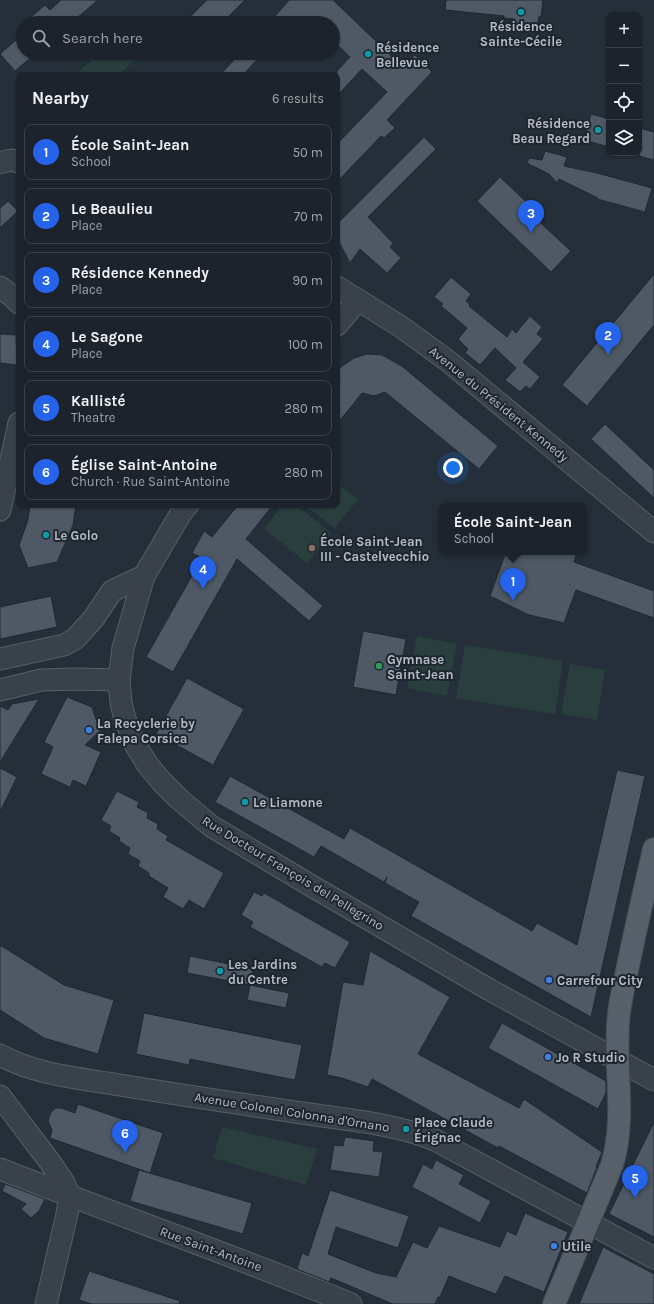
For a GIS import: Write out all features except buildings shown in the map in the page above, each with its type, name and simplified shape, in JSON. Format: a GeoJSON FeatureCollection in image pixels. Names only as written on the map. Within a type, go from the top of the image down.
{"type":"FeatureCollection","features":[{"type":"Feature","properties":{"kind":"main road"},"geometry":{"type":"LineString","coordinates":[[554,1304],[612,1165],[617,1149],[619,1117],[617,1059],[619,1013],[654,850]]}},
{"type":"Feature","properties":{"kind":"street"},"geometry":{"type":"LineString","coordinates":[[0,163],[11,160],[16,161]]}},
{"type":"Feature","properties":{"kind":"street"},"geometry":{"type":"LineString","coordinates":[[0,287],[16,301]]}},
{"type":"Feature","properties":{"kind":"street","name":"Avenue du Président Kennedy"},"geometry":{"type":"LineString","coordinates":[[340,289],[400,326],[448,361],[654,532]]}},
{"type":"Feature","properties":{"kind":"street"},"geometry":{"type":"LineString","coordinates":[[340,321],[358,300]]}},
{"type":"Feature","properties":{"kind":"street"},"geometry":{"type":"LineString","coordinates":[[0,510],[16,437]]}},
{"type":"Feature","properties":{"kind":"street","name":"Rue Docteur François del Pellegrino"},"geometry":{"type":"LineString","coordinates":[[185,508],[144,576],[123,648],[119,680],[121,703],[125,719],[135,744],[147,764],[179,799],[211,826],[490,990],[654,1080]]}},
{"type":"Feature","properties":{"kind":"street"},"geometry":{"type":"LineString","coordinates":[[0,659],[64,645],[75,639],[94,618],[112,591],[144,576]]}},
{"type":"Feature","properties":{"kind":"street"},"geometry":{"type":"LineString","coordinates":[[0,690],[41,680],[119,680]]}},
{"type":"Feature","properties":{"kind":"street","name":"Avenue Colonel Colonna d'Ornano"},"geometry":{"type":"LineString","coordinates":[[0,1055],[12,1061],[47,1073],[380,1125],[415,1132],[435,1140],[654,1258]]}},
{"type":"Feature","properties":{"kind":"street"},"geometry":{"type":"LineString","coordinates":[[0,1096],[57,1173],[70,1196],[68,1214],[46,1304]]}},
{"type":"Feature","properties":{"kind":"street","name":"Rue Saint-Antoine"},"geometry":{"type":"LineString","coordinates":[[0,1169],[289,1278],[352,1304]]}},
{"type":"Feature","properties":{"kind":"green space"},"geometry":{"type":"Polygon","coordinates":[[[92,60],[135,60],[121,72],[78,72],[92,60]]]}},
{"type":"Feature","properties":{"kind":"green space"},"geometry":{"type":"Polygon","coordinates":[[[340,486],[358,499],[335,528],[308,508],[340,508],[340,486]]]}},
{"type":"Feature","properties":{"kind":"green space"},"geometry":{"type":"Polygon","coordinates":[[[281,508],[300,508],[331,533],[307,563],[264,529],[281,508]]]}},
{"type":"Feature","properties":{"kind":"green space"},"geometry":{"type":"Polygon","coordinates":[[[417,636],[457,644],[447,696],[407,688],[417,636]]]}},
{"type":"Feature","properties":{"kind":"green space"},"geometry":{"type":"Polygon","coordinates":[[[465,645],[563,661],[555,714],[456,698],[465,645]]]}},
{"type":"Feature","properties":{"kind":"green space"},"geometry":{"type":"Polygon","coordinates":[[[570,664],[605,670],[597,720],[561,714],[570,664]]]}},
{"type":"Feature","properties":{"kind":"green space"},"geometry":{"type":"Polygon","coordinates":[[[222,1127],[317,1149],[306,1185],[213,1158],[222,1127]]]}},
{"type":"Feature","properties":{"kind":"place","name":"Résidence Sainte-Cécile"},"geometry":{"type":"Point","coordinates":[521,12]}},
{"type":"Feature","properties":{"kind":"place","name":"Résidence Bellevue"},"geometry":{"type":"Point","coordinates":[368,54]}},
{"type":"Feature","properties":{"kind":"place","name":"Résidence Beau Regard"},"geometry":{"type":"Point","coordinates":[598,130]}},
{"type":"Feature","properties":{"kind":"place","name":"Résidence Kennedy"},"geometry":{"type":"Point","coordinates":[531,233]}},
{"type":"Feature","properties":{"kind":"place","name":"Le Beaulieu"},"geometry":{"type":"Point","coordinates":[608,355]}},
{"type":"Feature","properties":{"kind":"place","name":"Le Golo"},"geometry":{"type":"Point","coordinates":[46,535]}},
{"type":"Feature","properties":{"kind":"place","name":"École Saint-Jean III - Castelvecchio"},"geometry":{"type":"Point","coordinates":[312,548]}},
{"type":"Feature","properties":{"kind":"place","name":"Le Sagone"},"geometry":{"type":"Point","coordinates":[203,589]}},
{"type":"Feature","properties":{"kind":"place","name":"École Saint-Jean"},"geometry":{"type":"Point","coordinates":[513,601]}},
{"type":"Feature","properties":{"kind":"place","name":"Gymnase Saint-Jean"},"geometry":{"type":"Point","coordinates":[379,666]}},
{"type":"Feature","properties":{"kind":"place","name":"La Recyclerie by Falepa Corsica"},"geometry":{"type":"Point","coordinates":[89,730]}},
{"type":"Feature","properties":{"kind":"place","name":"Le Liamone"},"geometry":{"type":"Point","coordinates":[245,802]}},
{"type":"Feature","properties":{"kind":"place","name":"Les Jardins du Centre"},"geometry":{"type":"Point","coordinates":[220,971]}},
{"type":"Feature","properties":{"kind":"place","name":"Carrefour City"},"geometry":{"type":"Point","coordinates":[549,980]}},
{"type":"Feature","properties":{"kind":"place","name":"Jo R Studio"},"geometry":{"type":"Point","coordinates":[548,1057]}},
{"type":"Feature","properties":{"kind":"place","name":"Place Claude Érignac"},"geometry":{"type":"Point","coordinates":[406,1129]}},
{"type":"Feature","properties":{"kind":"place","name":"Église Saint-Antoine"},"geometry":{"type":"Point","coordinates":[125,1153]}},
{"type":"Feature","properties":{"kind":"place","name":"Kallisté"},"geometry":{"type":"Point","coordinates":[635,1198]}},
{"type":"Feature","properties":{"kind":"place","name":"Utile"},"geometry":{"type":"Point","coordinates":[554,1246]}}]}
